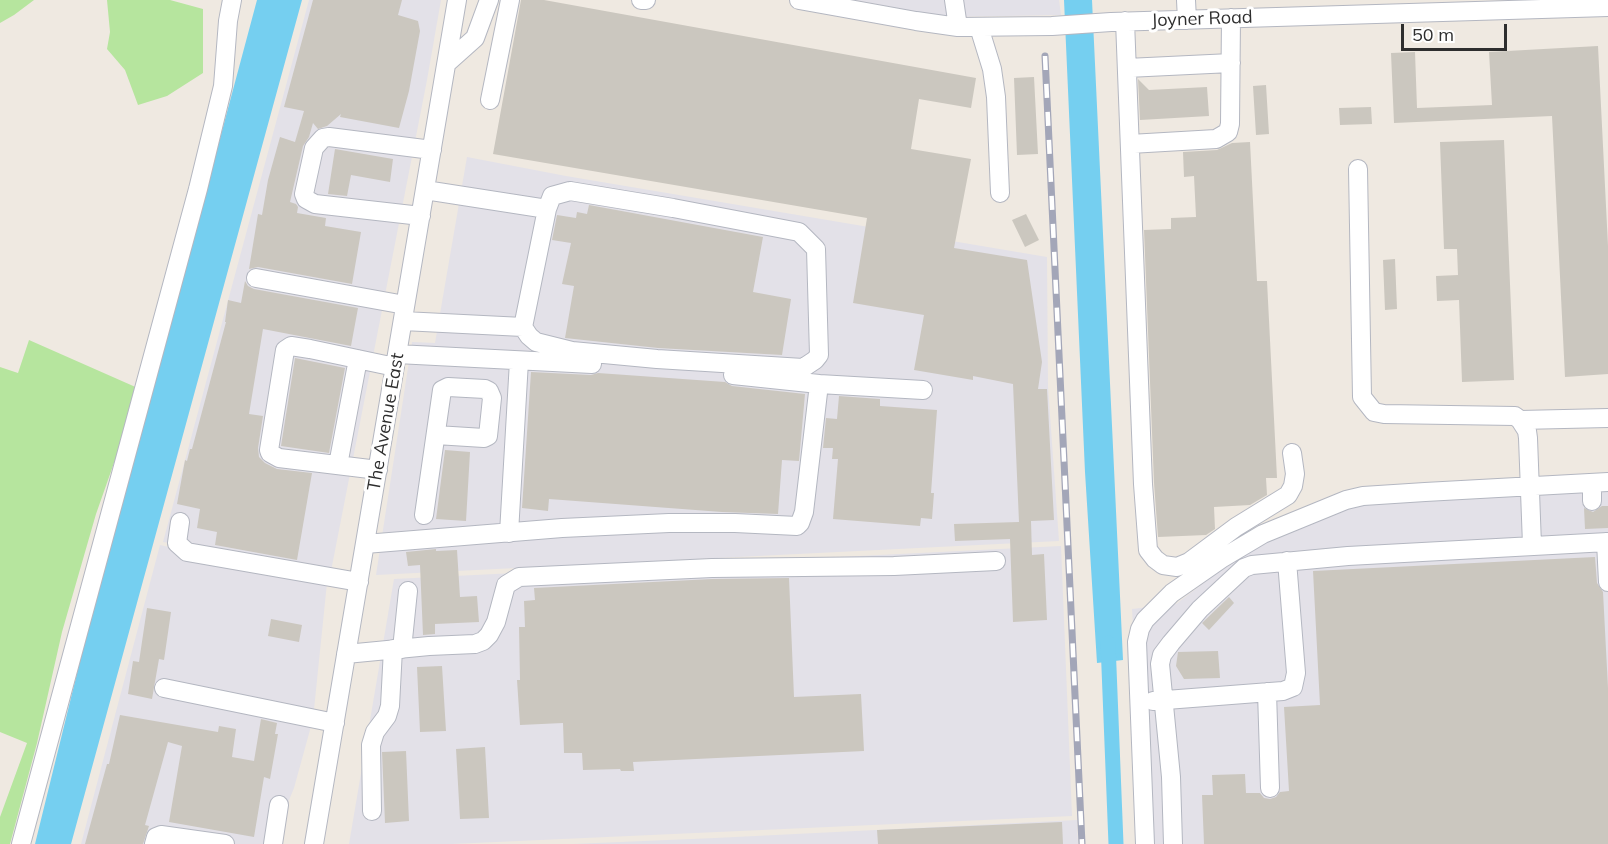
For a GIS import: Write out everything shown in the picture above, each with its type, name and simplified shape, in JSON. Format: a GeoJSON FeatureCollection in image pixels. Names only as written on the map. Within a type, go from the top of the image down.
{"type":"FeatureCollection","features":[{"type":"Feature","properties":{"kind":"street"},"geometry":{"type":"LineString","coordinates":[[21,844],[198,189],[223,86],[232,0]]}},
{"type":"Feature","properties":{"kind":"street"},"geometry":{"type":"LineString","coordinates":[[447,63],[475,38],[489,0]]}},
{"type":"Feature","properties":{"kind":"street"},"geometry":{"type":"LineString","coordinates":[[490,100],[510,0]]}},
{"type":"Feature","properties":{"kind":"street"},"geometry":{"type":"LineString","coordinates":[[641,0],[646,0]]}},
{"type":"Feature","properties":{"kind":"street","name":"Joyner Road"},"geometry":{"type":"LineString","coordinates":[[799,0],[958,27],[1052,27],[1118,21],[1187,20],[1486,5],[1608,8]]}},
{"type":"Feature","properties":{"kind":"street"},"geometry":{"type":"LineString","coordinates":[[954,0],[958,27]]}},
{"type":"Feature","properties":{"kind":"street"},"geometry":{"type":"LineString","coordinates":[[1186,0],[1187,20]]}},
{"type":"Feature","properties":{"kind":"street","name":"The Avenue East"},"geometry":{"type":"LineString","coordinates":[[314,844],[456,2]]}},
{"type":"Feature","properties":{"kind":"street"},"geometry":{"type":"LineString","coordinates":[[1130,144],[1216,139],[1228,132],[1231,18]]}},
{"type":"Feature","properties":{"kind":"street"},"geometry":{"type":"LineString","coordinates":[[1118,21],[1127,68],[1143,484],[1148,550],[1163,565],[1177,567],[1189,562],[1236,527],[1288,495],[1293,486],[1295,474],[1292,453]]}},
{"type":"Feature","properties":{"kind":"street"},"geometry":{"type":"LineString","coordinates":[[979,27],[992,69],[996,97],[1000,193]]}},
{"type":"Feature","properties":{"kind":"street"},"geometry":{"type":"LineString","coordinates":[[1127,68],[1231,63]]}},
{"type":"Feature","properties":{"kind":"street"},"geometry":{"type":"LineString","coordinates":[[421,216],[315,204],[306,199],[304,194],[314,148],[323,138],[432,150]]}},
{"type":"Feature","properties":{"kind":"street"},"geometry":{"type":"LineString","coordinates":[[1358,169],[1362,397],[1374,412],[1384,414],[1515,416],[1520,420],[1527,431],[1528,438],[1532,545]]}},
{"type":"Feature","properties":{"kind":"street"},"geometry":{"type":"LineString","coordinates":[[425,190],[547,209]]}},
{"type":"Feature","properties":{"kind":"street"},"geometry":{"type":"LineString","coordinates":[[570,191],[799,232],[816,249],[819,355],[813,363],[803,368],[572,351],[536,342],[523,327],[547,209],[552,196],[570,191]]}},
{"type":"Feature","properties":{"kind":"street"},"geometry":{"type":"LineString","coordinates":[[256,278],[404,313],[523,327]]}},
{"type":"Feature","properties":{"kind":"street"},"geometry":{"type":"LineString","coordinates":[[378,470],[279,458],[270,453],[285,350],[291,346],[358,359],[396,361],[472,359],[643,367],[819,384],[923,390]]}},
{"type":"Feature","properties":{"kind":"street"},"geometry":{"type":"LineString","coordinates":[[338,465],[358,359]]}},
{"type":"Feature","properties":{"kind":"street"},"geometry":{"type":"LineString","coordinates":[[468,388],[472,359]]}},
{"type":"Feature","properties":{"kind":"street"},"geometry":{"type":"LineString","coordinates":[[509,533],[519,361]]}},
{"type":"Feature","properties":{"kind":"street"},"geometry":{"type":"LineString","coordinates":[[365,544],[669,523],[796,526],[800,523],[804,512],[819,384]]}},
{"type":"Feature","properties":{"kind":"street"},"geometry":{"type":"LineString","coordinates":[[424,515],[442,390],[447,387],[485,389],[491,395],[488,436],[484,438],[436,435]]}},
{"type":"Feature","properties":{"kind":"street"},"geometry":{"type":"LineString","coordinates":[[1520,420],[1608,418]]}},
{"type":"Feature","properties":{"kind":"street"},"geometry":{"type":"LineString","coordinates":[[1145,844],[1136,652],[1140,629],[1145,620],[1172,593],[1221,559],[1263,534],[1326,507],[1363,496],[1530,486],[1597,489]]}},
{"type":"Feature","properties":{"kind":"street"},"geometry":{"type":"LineString","coordinates":[[180,522],[177,543],[179,548],[187,552],[358,582]]}},
{"type":"Feature","properties":{"kind":"street"},"geometry":{"type":"LineString","coordinates":[[1173,844],[1171,777],[1160,664],[1162,655],[1192,618],[1248,566],[1287,561],[1607,542],[1608,582]]}},
{"type":"Feature","properties":{"kind":"street"},"geometry":{"type":"LineString","coordinates":[[346,654],[483,642],[496,622],[506,585],[519,577],[712,568],[894,566],[996,561]]}},
{"type":"Feature","properties":{"kind":"street"},"geometry":{"type":"LineString","coordinates":[[1139,703],[1283,691],[1293,687],[1295,681],[1287,561]]}},
{"type":"Feature","properties":{"kind":"street"},"geometry":{"type":"LineString","coordinates":[[372,811],[370,745],[375,732],[387,716],[390,706],[408,591]]}},
{"type":"Feature","properties":{"kind":"street"},"geometry":{"type":"LineString","coordinates":[[164,688],[334,723]]}},
{"type":"Feature","properties":{"kind":"street"},"geometry":{"type":"LineString","coordinates":[[1267,692],[1270,788]]}},
{"type":"Feature","properties":{"kind":"street"},"geometry":{"type":"LineString","coordinates":[[273,808],[273,844]]}},
{"type":"Feature","properties":{"kind":"street"},"geometry":{"type":"LineString","coordinates":[[154,844],[156,837],[161,835],[216,843]]}},
{"type":"Feature","properties":{"kind":"shaded area"},"geometry":{"type":"Polygon","coordinates":[[[309,0],[441,0],[331,571],[163,542],[309,0]]]}},
{"type":"Feature","properties":{"kind":"shaded area"},"geometry":{"type":"Polygon","coordinates":[[[854,0],[1059,0],[1061,15],[946,17],[854,0]]]}},
{"type":"Feature","properties":{"kind":"shaded area"},"geometry":{"type":"Polygon","coordinates":[[[467,157],[566,176],[1047,257],[1048,387],[1059,541],[376,575],[412,342],[435,343],[467,157]]]}},
{"type":"Feature","properties":{"kind":"shaded area"},"geometry":{"type":"Polygon","coordinates":[[[1608,487],[1608,844],[1146,844],[1132,609],[1176,604],[1242,554],[1320,514],[1399,497],[1608,487]]]}},
{"type":"Feature","properties":{"kind":"shaded area"},"geometry":{"type":"Polygon","coordinates":[[[160,545],[327,583],[313,719],[294,788],[271,844],[81,844],[160,545]]]}},
{"type":"Feature","properties":{"kind":"shaded area"},"geometry":{"type":"Polygon","coordinates":[[[1061,546],[1072,816],[452,844],[349,844],[394,579],[1061,546]]]}},
{"type":"Feature","properties":{"kind":"shaded area"},"geometry":{"type":"Polygon","coordinates":[[[1077,820],[1078,844],[573,844],[715,838],[1077,820]]]}},
{"type":"Feature","properties":{"kind":"green space"},"geometry":{"type":"Polygon","coordinates":[[[0,0],[34,0],[0,23],[0,0]]]}},
{"type":"Feature","properties":{"kind":"green space"},"geometry":{"type":"Polygon","coordinates":[[[107,0],[170,0],[203,9],[203,73],[167,96],[138,105],[125,70],[107,49],[110,32],[107,0]]]}},
{"type":"Feature","properties":{"kind":"green space"},"geometry":{"type":"Polygon","coordinates":[[[29,340],[140,389],[96,514],[62,632],[37,743],[10,844],[0,844],[0,817],[27,743],[0,732],[0,367],[18,373],[29,340]]]}},
{"type":"Feature","properties":{"kind":"water"},"geometry":{"type":"Polygon","coordinates":[[[257,0],[302,0],[71,844],[35,844],[113,527],[157,374],[257,0]]]}},
{"type":"Feature","properties":{"kind":"water"},"geometry":{"type":"Polygon","coordinates":[[[1064,0],[1092,0],[1123,660],[1097,663],[1085,472],[1064,0]]]}},
{"type":"Feature","properties":{"kind":"building"},"geometry":{"type":"Polygon","coordinates":[[[313,0],[402,0],[398,15],[418,21],[420,31],[409,91],[399,128],[340,117],[341,114],[327,126],[318,129],[313,123],[309,137],[303,146],[290,202],[298,207],[297,213],[326,218],[325,226],[361,232],[352,284],[258,267],[249,269],[258,214],[262,215],[268,180],[280,137],[295,142],[304,111],[284,107],[313,0]]]}},
{"type":"Feature","properties":{"kind":"building"},"geometry":{"type":"Polygon","coordinates":[[[521,0],[544,0],[976,78],[971,108],[919,99],[911,149],[971,159],[954,248],[1027,260],[1042,362],[1038,389],[1047,389],[1054,520],[1031,521],[1032,555],[1044,554],[1047,620],[1013,622],[1010,539],[955,541],[954,524],[1019,522],[1013,384],[973,376],[973,380],[914,370],[924,315],[853,303],[867,218],[493,154],[521,0]]]}},
{"type":"Feature","properties":{"kind":"building"},"geometry":{"type":"Polygon","coordinates":[[[1598,46],[1608,246],[1608,374],[1565,377],[1552,116],[1394,123],[1391,53],[1415,52],[1417,108],[1492,105],[1489,52],[1598,46]]]}},
{"type":"Feature","properties":{"kind":"building"},"geometry":{"type":"Polygon","coordinates":[[[1034,77],[1038,154],[1017,155],[1014,78],[1034,77]]]}},
{"type":"Feature","properties":{"kind":"building"},"geometry":{"type":"Polygon","coordinates":[[[1138,79],[1149,90],[1207,87],[1209,116],[1140,120],[1138,79]]]}},
{"type":"Feature","properties":{"kind":"building"},"geometry":{"type":"Polygon","coordinates":[[[1266,85],[1269,134],[1256,135],[1253,86],[1266,85]]]}},
{"type":"Feature","properties":{"kind":"building"},"geometry":{"type":"Polygon","coordinates":[[[1371,107],[1372,124],[1340,125],[1339,108],[1371,107]]]}},
{"type":"Feature","properties":{"kind":"building"},"geometry":{"type":"Polygon","coordinates":[[[1504,140],[1514,380],[1462,382],[1459,300],[1437,301],[1436,276],[1458,275],[1457,249],[1444,249],[1440,142],[1504,140]]]}},
{"type":"Feature","properties":{"kind":"building"},"geometry":{"type":"Polygon","coordinates":[[[1250,142],[1257,281],[1267,281],[1277,478],[1266,478],[1267,495],[1250,505],[1214,507],[1215,529],[1206,535],[1158,537],[1144,230],[1171,229],[1171,218],[1196,217],[1194,176],[1184,177],[1183,152],[1217,150],[1232,143],[1250,142]]]}},
{"type":"Feature","properties":{"kind":"building"},"geometry":{"type":"Polygon","coordinates":[[[335,149],[393,159],[390,182],[351,175],[347,196],[328,194],[335,149]]]}},
{"type":"Feature","properties":{"kind":"building"},"geometry":{"type":"Polygon","coordinates":[[[589,205],[763,237],[753,292],[791,299],[782,355],[658,348],[565,338],[574,286],[562,284],[571,243],[552,240],[557,215],[576,218],[577,212],[587,214],[589,205]]]}},
{"type":"Feature","properties":{"kind":"building"},"geometry":{"type":"Polygon","coordinates":[[[1026,214],[1039,240],[1025,247],[1012,220],[1026,214]]]}},
{"type":"Feature","properties":{"kind":"building"},"geometry":{"type":"Polygon","coordinates":[[[1395,259],[1397,309],[1385,310],[1383,260],[1395,259]]]}},
{"type":"Feature","properties":{"kind":"building"},"geometry":{"type":"Polygon","coordinates":[[[245,281],[254,289],[358,308],[351,346],[263,329],[249,414],[263,416],[258,448],[259,457],[277,469],[312,473],[297,560],[215,545],[217,532],[197,528],[200,509],[177,504],[185,460],[187,461],[190,449],[192,449],[226,322],[228,300],[241,303],[245,281]]]}},
{"type":"Feature","properties":{"kind":"building"},"geometry":{"type":"Polygon","coordinates":[[[295,358],[345,368],[329,453],[281,446],[295,358]]]}},
{"type":"Feature","properties":{"kind":"building"},"geometry":{"type":"Polygon","coordinates":[[[531,372],[591,375],[598,373],[725,382],[732,386],[805,394],[799,461],[782,460],[778,514],[549,499],[548,511],[522,508],[531,372]]]}},
{"type":"Feature","properties":{"kind":"building"},"geometry":{"type":"Polygon","coordinates":[[[839,396],[880,399],[880,406],[937,410],[931,493],[934,493],[932,519],[921,518],[920,526],[833,519],[838,459],[832,459],[833,448],[823,448],[826,418],[837,419],[839,396]]]}},
{"type":"Feature","properties":{"kind":"building"},"geometry":{"type":"Polygon","coordinates":[[[445,450],[470,452],[466,521],[436,519],[445,450]]]}},
{"type":"Feature","properties":{"kind":"building"},"geometry":{"type":"Polygon","coordinates":[[[1602,506],[1608,506],[1608,528],[1585,529],[1584,508],[1593,512],[1602,506]]]}},
{"type":"Feature","properties":{"kind":"building"},"geometry":{"type":"Polygon","coordinates":[[[436,549],[436,551],[457,550],[460,597],[477,596],[479,622],[435,624],[435,634],[423,635],[420,565],[408,566],[406,552],[436,549]]]}},
{"type":"Feature","properties":{"kind":"building"},"geometry":{"type":"Polygon","coordinates":[[[1595,557],[1597,583],[1603,592],[1608,688],[1608,844],[1204,844],[1202,795],[1213,795],[1212,775],[1245,774],[1246,793],[1260,793],[1264,798],[1270,799],[1276,797],[1280,792],[1289,791],[1284,707],[1320,705],[1313,571],[1595,557]]]}},
{"type":"Feature","properties":{"kind":"building"},"geometry":{"type":"Polygon","coordinates":[[[789,578],[794,697],[861,694],[864,751],[633,762],[634,771],[583,770],[582,753],[564,753],[563,723],[520,725],[517,680],[520,680],[519,627],[525,627],[524,601],[535,600],[534,588],[712,579],[789,578]]]}},
{"type":"Feature","properties":{"kind":"building"},"geometry":{"type":"Polygon","coordinates":[[[1229,597],[1234,603],[1209,630],[1202,623],[1229,597]]]}},
{"type":"Feature","properties":{"kind":"building"},"geometry":{"type":"Polygon","coordinates":[[[147,608],[171,612],[164,660],[159,659],[152,699],[128,694],[133,661],[139,662],[147,608]]]}},
{"type":"Feature","properties":{"kind":"building"},"geometry":{"type":"Polygon","coordinates":[[[271,619],[302,625],[299,642],[268,636],[271,619]]]}},
{"type":"Feature","properties":{"kind":"building"},"geometry":{"type":"Polygon","coordinates":[[[1218,651],[1220,678],[1184,679],[1176,666],[1178,652],[1218,651]]]}},
{"type":"Feature","properties":{"kind":"building"},"geometry":{"type":"Polygon","coordinates":[[[442,666],[446,731],[420,732],[417,667],[442,666]]]}},
{"type":"Feature","properties":{"kind":"building"},"geometry":{"type":"Polygon","coordinates":[[[120,715],[218,732],[219,726],[236,729],[232,757],[254,761],[261,719],[277,723],[275,734],[278,734],[270,779],[264,777],[254,837],[169,822],[182,746],[168,742],[145,825],[149,826],[143,844],[85,844],[107,764],[109,764],[120,715]]]}},
{"type":"Feature","properties":{"kind":"building"},"geometry":{"type":"Polygon","coordinates":[[[485,747],[489,818],[460,819],[456,749],[485,747]]]}},
{"type":"Feature","properties":{"kind":"building"},"geometry":{"type":"Polygon","coordinates":[[[406,751],[409,821],[385,823],[382,752],[406,751]]]}},
{"type":"Feature","properties":{"kind":"building"},"geometry":{"type":"Polygon","coordinates":[[[1062,822],[1063,844],[878,844],[877,830],[1062,822]]]}},
{"type":"Feature","properties":{"kind":"waterway"},"geometry":{"type":"LineString","coordinates":[[1108,643],[1116,844]]}},
{"type":"Feature","properties":{"kind":"railway"},"geometry":{"type":"LineString","coordinates":[[1045,56],[1082,844]]}}]}
